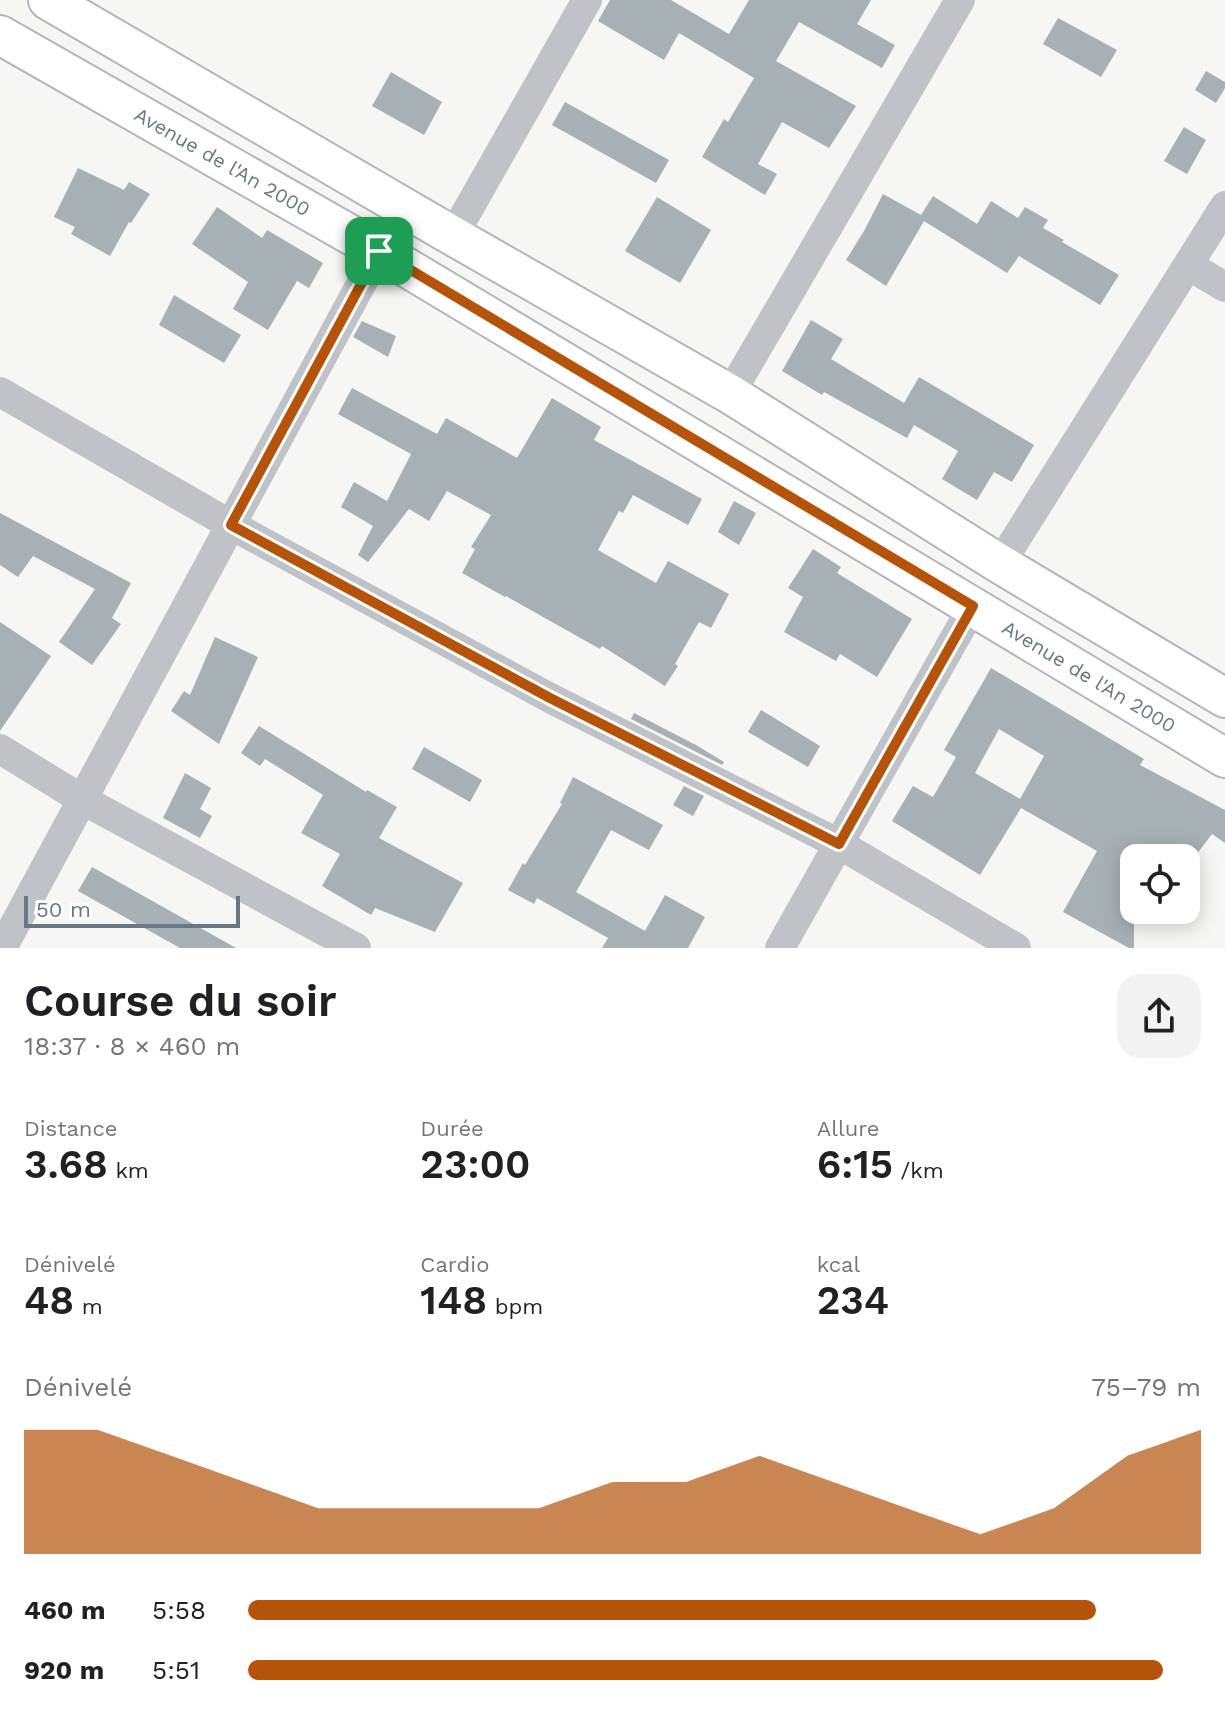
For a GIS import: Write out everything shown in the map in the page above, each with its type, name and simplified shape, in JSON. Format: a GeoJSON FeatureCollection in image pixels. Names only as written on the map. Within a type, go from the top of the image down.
{"type":"FeatureCollection","features":[{"type":"Feature","properties":{"kind":"main road"},"geometry":{"type":"LineString","coordinates":[[48,0],[730,394],[1000,564],[1225,698]]}},
{"type":"Feature","properties":{"kind":"main road","name":"Avenue de l'An 2000"},"geometry":{"type":"LineString","coordinates":[[0,35],[379,251],[1225,758]]}},
{"type":"Feature","properties":{"kind":"street"},"geometry":{"type":"LineString","coordinates":[[453,236],[587,0]]}},
{"type":"Feature","properties":{"kind":"street"},"geometry":{"type":"LineString","coordinates":[[730,394],[960,0]]}},
{"type":"Feature","properties":{"kind":"street"},"geometry":{"type":"LineString","coordinates":[[1000,564],[1225,206]]}},
{"type":"Feature","properties":{"kind":"street"},"geometry":{"type":"LineString","coordinates":[[2,948],[379,251]]}},
{"type":"Feature","properties":{"kind":"street"},"geometry":{"type":"LineString","coordinates":[[1188,265],[1225,287]]}},
{"type":"Feature","properties":{"kind":"street"},"geometry":{"type":"LineString","coordinates":[[0,392],[231,525],[550,698],[839,844],[1016,948]]}},
{"type":"Feature","properties":{"kind":"street"},"geometry":{"type":"LineString","coordinates":[[780,948],[973,606]]}},
{"type":"Feature","properties":{"kind":"street"},"geometry":{"type":"LineString","coordinates":[[0,749],[83,800],[356,948]]}},
{"type":"Feature","properties":{"kind":"building"},"geometry":{"type":"Polygon","coordinates":[[[610,0],[671,0],[729,34],[749,0],[871,0],[857,24],[895,45],[882,68],[799,22],[776,61],[856,106],[829,148],[782,122],[758,164],[777,174],[765,195],[702,157],[724,119],[728,122],[754,78],[679,33],[664,60],[598,21],[610,0]]]}},
{"type":"Feature","properties":{"kind":"building"},"geometry":{"type":"Polygon","coordinates":[[[1058,18],[1117,50],[1101,77],[1043,44],[1058,18]]]}},
{"type":"Feature","properties":{"kind":"building"},"geometry":{"type":"Polygon","coordinates":[[[1206,71],[1225,82],[1216,103],[1195,90],[1206,71]]]}},
{"type":"Feature","properties":{"kind":"building"},"geometry":{"type":"Polygon","coordinates":[[[391,72],[442,102],[424,135],[372,106],[391,72]]]}},
{"type":"Feature","properties":{"kind":"building"},"geometry":{"type":"Polygon","coordinates":[[[565,102],[669,160],[656,183],[552,125],[565,102]]]}},
{"type":"Feature","properties":{"kind":"building"},"geometry":{"type":"Polygon","coordinates":[[[1184,127],[1206,140],[1187,174],[1164,161],[1184,127]]]}},
{"type":"Feature","properties":{"kind":"building"},"geometry":{"type":"Polygon","coordinates":[[[78,168],[124,190],[129,182],[150,194],[129,222],[110,256],[71,234],[75,227],[54,217],[78,168]]]}},
{"type":"Feature","properties":{"kind":"building"},"geometry":{"type":"Polygon","coordinates":[[[883,194],[921,215],[933,196],[977,224],[991,201],[1018,218],[1025,207],[1048,220],[1043,228],[1064,240],[1062,242],[1119,275],[1100,305],[1019,256],[1007,273],[924,221],[886,286],[846,260],[883,194]]]}},
{"type":"Feature","properties":{"kind":"building"},"geometry":{"type":"Polygon","coordinates":[[[657,197],[711,230],[680,283],[625,251],[657,197]]]}},
{"type":"Feature","properties":{"kind":"building"},"geometry":{"type":"Polygon","coordinates":[[[217,207],[262,238],[267,230],[323,263],[309,288],[297,281],[268,330],[233,309],[248,282],[192,244],[217,207]]]}},
{"type":"Feature","properties":{"kind":"building"},"geometry":{"type":"Polygon","coordinates":[[[174,295],[241,335],[224,363],[159,325],[174,295]]]}},
{"type":"Feature","properties":{"kind":"building"},"geometry":{"type":"Polygon","coordinates":[[[811,320],[843,339],[831,359],[904,403],[919,377],[1034,445],[1012,482],[994,472],[977,500],[942,479],[958,451],[914,425],[907,438],[782,371],[811,320]]]}},
{"type":"Feature","properties":{"kind":"building"},"geometry":{"type":"Polygon","coordinates":[[[362,321],[396,336],[388,357],[353,337],[362,321]]]}},
{"type":"Feature","properties":{"kind":"building"},"geometry":{"type":"Polygon","coordinates":[[[352,388],[437,434],[446,418],[517,458],[552,398],[601,427],[594,440],[702,499],[688,525],[633,495],[623,513],[619,511],[598,550],[656,583],[668,561],[729,594],[711,628],[699,622],[665,686],[602,646],[600,649],[462,573],[475,549],[471,547],[491,515],[447,491],[429,521],[409,509],[368,562],[358,555],[373,526],[341,507],[354,482],[387,501],[411,454],[338,414],[352,388]]]}},
{"type":"Feature","properties":{"kind":"building"},"geometry":{"type":"Polygon","coordinates":[[[734,501],[756,513],[739,545],[718,532],[734,501]]]}},
{"type":"Feature","properties":{"kind":"building"},"geometry":{"type":"Polygon","coordinates":[[[0,513],[131,583],[112,618],[121,624],[92,665],[59,642],[95,589],[33,556],[18,577],[0,565],[0,513]]]}},
{"type":"Feature","properties":{"kind":"building"},"geometry":{"type":"Polygon","coordinates":[[[813,549],[841,567],[837,573],[912,619],[877,677],[840,654],[836,661],[784,632],[803,597],[788,588],[813,549]]]}},
{"type":"Feature","properties":{"kind":"building"},"geometry":{"type":"Polygon","coordinates":[[[0,622],[51,656],[0,731],[0,622]]]}},
{"type":"Feature","properties":{"kind":"building"},"geometry":{"type":"Polygon","coordinates":[[[215,637],[258,657],[219,744],[171,711],[184,691],[190,695],[215,637]]]}},
{"type":"Feature","properties":{"kind":"building"},"geometry":{"type":"Polygon","coordinates":[[[991,668],[1144,759],[1140,765],[1225,810],[1225,843],[1212,834],[1200,850],[1200,844],[1120,844],[1120,924],[1134,924],[1134,948],[1129,948],[1063,912],[1097,851],[1021,808],[980,875],[892,821],[913,786],[933,797],[956,757],[944,750],[991,668]],[[999,729],[975,773],[1020,799],[1044,756],[999,729]]]}},
{"type":"Feature","properties":{"kind":"building"},"geometry":{"type":"Polygon","coordinates":[[[761,710],[820,746],[808,767],[748,732],[761,710]]]}},
{"type":"Feature","properties":{"kind":"building"},"geometry":{"type":"Polygon","coordinates":[[[634,713],[724,762],[722,765],[631,719],[634,713]]]}},
{"type":"Feature","properties":{"kind":"building"},"geometry":{"type":"Polygon","coordinates":[[[259,726],[366,792],[397,807],[379,838],[463,883],[435,932],[375,908],[371,915],[322,886],[340,854],[301,833],[323,795],[265,759],[260,766],[241,753],[259,726]]]}},
{"type":"Feature","properties":{"kind":"building"},"geometry":{"type":"Polygon","coordinates":[[[424,747],[482,780],[470,802],[412,769],[424,747]]]}},
{"type":"Feature","properties":{"kind":"building"},"geometry":{"type":"Polygon","coordinates":[[[185,773],[211,788],[200,809],[212,816],[200,838],[163,818],[185,773]]]}},
{"type":"Feature","properties":{"kind":"building"},"geometry":{"type":"Polygon","coordinates":[[[573,777],[663,825],[649,850],[611,830],[576,892],[645,931],[665,895],[705,917],[688,948],[602,948],[608,938],[537,898],[534,904],[508,890],[562,804],[573,777]]]}},
{"type":"Feature","properties":{"kind":"building"},"geometry":{"type":"Polygon","coordinates":[[[684,786],[704,796],[693,816],[673,805],[684,786]]]}},
{"type":"Feature","properties":{"kind":"building"},"geometry":{"type":"Polygon","coordinates":[[[92,867],[236,948],[180,948],[78,891],[92,867]]]}},
{"type":"Feature","properties":{"kind":"route"},"geometry":{"type":"LineString","coordinates":[[379,251],[973,606],[839,844],[550,698],[231,525],[379,251]]}}]}
